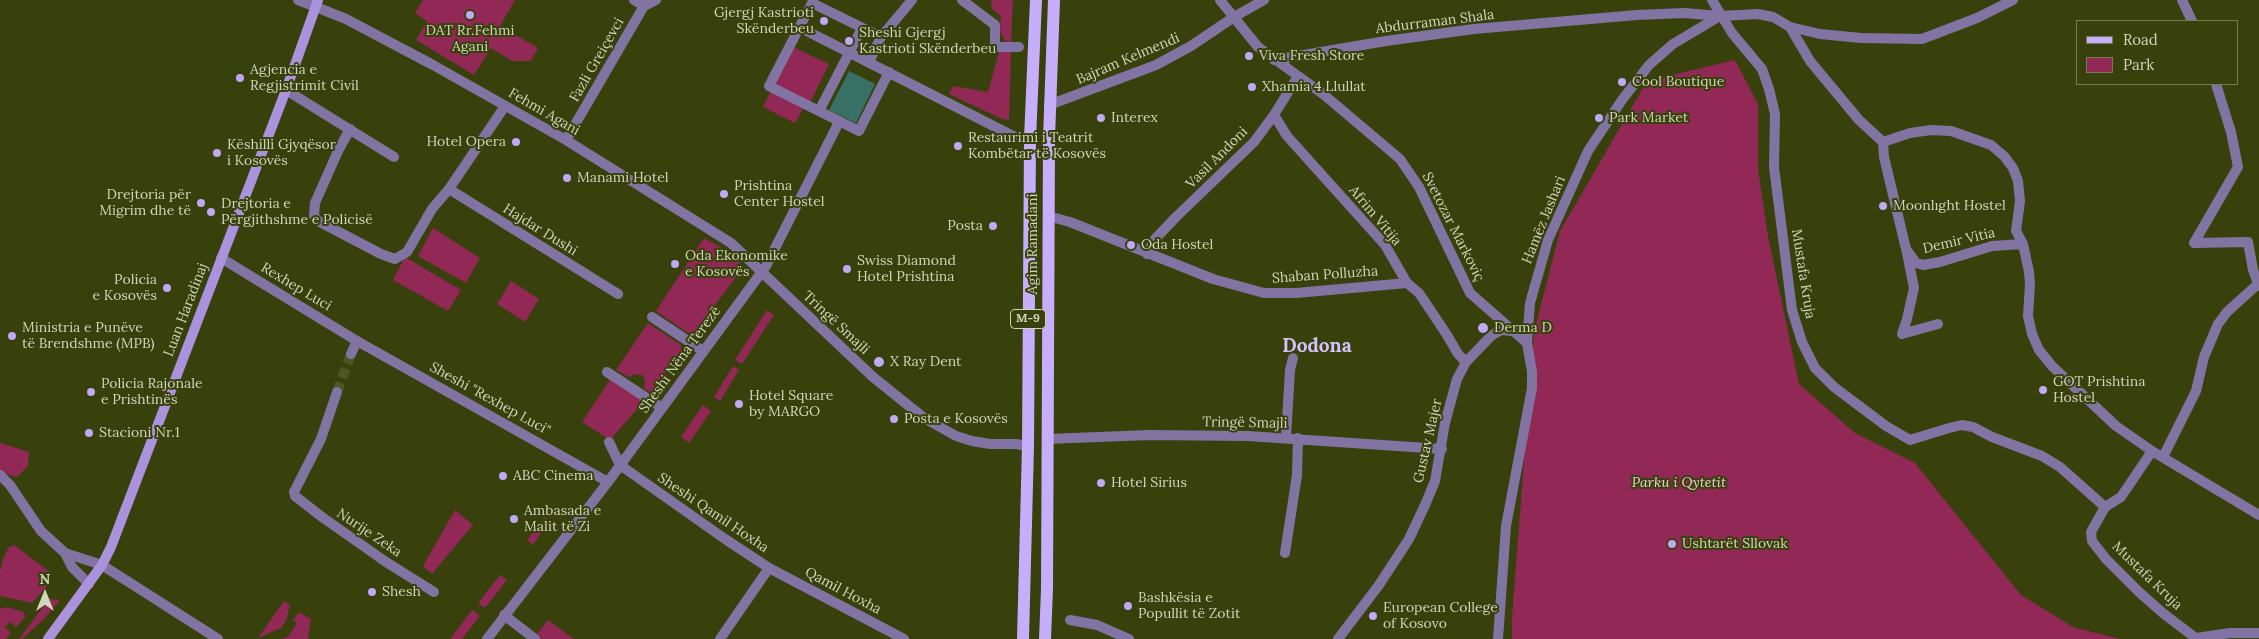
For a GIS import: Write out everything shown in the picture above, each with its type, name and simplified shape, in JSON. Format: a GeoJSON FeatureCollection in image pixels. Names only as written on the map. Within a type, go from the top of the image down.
{"type":"FeatureCollection","features":[{"type":"Feature","properties":{"kind":"main road","name":"Agim Ramadani"},"geometry":{"type":"LineString","coordinates":[[1023,639],[1028,446],[1030,139],[1036,0]]}},
{"type":"Feature","properties":{"kind":"main road","name":"Agim Ramadani"},"geometry":{"type":"LineString","coordinates":[[1045,639],[1049,105],[1054,0]]}},
{"type":"Feature","properties":{"kind":"main road","name":"Luan Haradinaj"},"geometry":{"type":"LineString","coordinates":[[48,639],[102,566],[111,547],[220,258],[286,90],[317,4]]}},
{"type":"Feature","properties":{"kind":"street","name":"Fehmi Agani"},"geometry":{"type":"LineString","coordinates":[[298,0],[317,4],[398,46],[566,140],[732,243],[761,272]]}},
{"type":"Feature","properties":{"kind":"street"},"geometry":{"type":"LineString","coordinates":[[634,0],[644,6],[656,0]]}},
{"type":"Feature","properties":{"kind":"street"},"geometry":{"type":"LineString","coordinates":[[869,62],[881,37],[912,0]]}},
{"type":"Feature","properties":{"kind":"street"},"geometry":{"type":"LineString","coordinates":[[962,0],[995,25],[994,47],[1019,47]]}},
{"type":"Feature","properties":{"kind":"street","name":"Svetozar Markoviç"},"geometry":{"type":"LineString","coordinates":[[1220,0],[1252,40],[1274,60],[1323,94],[1400,159],[1419,186],[1470,293],[1513,331]]}},
{"type":"Feature","properties":{"kind":"street","name":"Bajram Kelmendi"},"geometry":{"type":"LineString","coordinates":[[1049,105],[1156,65],[1192,46],[1234,17],[1264,0]]}},
{"type":"Feature","properties":{"kind":"street"},"geometry":{"type":"LineString","coordinates":[[1712,0],[1720,16],[1758,14],[1773,17],[1790,27],[1820,34],[1861,38],[1922,38],[1976,18],[2013,0]]}},
{"type":"Feature","properties":{"kind":"street"},"geometry":{"type":"LineString","coordinates":[[2182,0],[2192,20]]}},
{"type":"Feature","properties":{"kind":"street"},"geometry":{"type":"LineString","coordinates":[[881,37],[812,3],[769,86],[859,131],[890,72]]}},
{"type":"Feature","properties":{"kind":"street","name":"Fazli Greiçevci"},"geometry":{"type":"LineString","coordinates":[[566,140],[644,6]]}},
{"type":"Feature","properties":{"kind":"street","name":"Abdurraman Shala"},"geometry":{"type":"LineString","coordinates":[[1274,60],[1386,41],[1474,29],[1637,15],[1684,13],[1720,16]]}},
{"type":"Feature","properties":{"kind":"street","name":"Hamëz Jashari"},"geometry":{"type":"LineString","coordinates":[[1498,639],[1506,526],[1532,388],[1532,372],[1527,343],[1530,304],[1540,264],[1559,213],[1588,151],[1622,100],[1649,65],[1672,44],[1720,16]]}},
{"type":"Feature","properties":{"kind":"street","name":"Mustafa Kruja"},"geometry":{"type":"LineString","coordinates":[[1720,16],[1762,69],[1769,89],[1775,114],[1774,167],[1776,189],[1792,310],[1802,342],[1815,368],[1834,388],[1886,426],[1910,440],[1962,425],[1973,427],[1992,437],[2042,456],[2060,467],[2105,507],[2091,532],[2092,540],[2106,559],[2139,592],[2197,639]]}},
{"type":"Feature","properties":{"kind":"street"},"geometry":{"type":"LineString","coordinates":[[799,27],[1017,138]]}},
{"type":"Feature","properties":{"kind":"street"},"geometry":{"type":"LineString","coordinates":[[1790,27],[1810,60],[1858,120],[1883,142],[1910,133],[1931,130],[1951,131],[1991,145],[2004,156],[2018,181],[2020,201],[2016,231],[2023,244],[2030,284],[2028,316],[2032,334],[2039,350],[2052,366],[2116,426],[2152,451],[2259,516]]}},
{"type":"Feature","properties":{"kind":"street"},"geometry":{"type":"LineString","coordinates":[[819,111],[862,28]]}},
{"type":"Feature","properties":{"kind":"street","name":"Vasil Andoni"},"geometry":{"type":"LineString","coordinates":[[1147,254],[1155,239],[1254,142],[1274,115],[1298,76]]}},
{"type":"Feature","properties":{"kind":"street"},"geometry":{"type":"LineString","coordinates":[[2163,457],[2196,391],[2204,357],[2218,324],[2227,312],[2258,285],[2248,242],[2194,243],[2238,168],[2231,132],[2216,85]]}},
{"type":"Feature","properties":{"kind":"street"},"geometry":{"type":"LineString","coordinates":[[286,90],[394,158]]}},
{"type":"Feature","properties":{"kind":"street"},"geometry":{"type":"LineString","coordinates":[[350,129],[315,203],[314,216],[318,221],[381,254],[396,259],[407,252],[432,209],[449,189],[505,106]]}},
{"type":"Feature","properties":{"kind":"street","name":"Afrim Vitija"},"geometry":{"type":"LineString","coordinates":[[1274,115],[1287,136],[1385,245],[1407,284],[1419,293],[1458,354],[1466,362]]}},
{"type":"Feature","properties":{"kind":"street"},"geometry":{"type":"LineString","coordinates":[[761,272],[766,266],[839,122]]}},
{"type":"Feature","properties":{"kind":"street","name":"Demir Vitia"},"geometry":{"type":"LineString","coordinates":[[1883,142],[1884,157],[1906,249],[1916,263],[1923,265],[1940,262],[1992,246],[2023,244]]}},
{"type":"Feature","properties":{"kind":"street","name":"Hajdar Dushi"},"geometry":{"type":"LineString","coordinates":[[449,189],[618,294]]}},
{"type":"Feature","properties":{"kind":"street","name":"Shaban Polluzha"},"geometry":{"type":"LineString","coordinates":[[1048,216],[1070,222],[1213,279],[1264,293],[1296,294],[1407,284]]}},
{"type":"Feature","properties":{"kind":"street"},"geometry":{"type":"LineString","coordinates":[[1906,249],[1914,288],[1908,319],[1902,334],[1938,324]]}},
{"type":"Feature","properties":{"kind":"street","name":"Rexhep Luci"},"geometry":{"type":"LineString","coordinates":[[220,258],[358,341]]}},
{"type":"Feature","properties":{"kind":"street","name":"Tringë Smajli"},"geometry":{"type":"LineString","coordinates":[[761,272],[873,377],[924,418],[956,436],[972,441],[1028,446]]}},
{"type":"Feature","properties":{"kind":"street","name":"Sheshi Nëna Terezë"},"geometry":{"type":"LineString","coordinates":[[487,639],[608,482],[761,272]]}},
{"type":"Feature","properties":{"kind":"street"},"geometry":{"type":"LineString","coordinates":[[652,317],[704,351]]}},
{"type":"Feature","properties":{"kind":"street","name":"Gustav Majer"},"geometry":{"type":"LineString","coordinates":[[1338,639],[1379,585],[1409,539],[1435,481],[1445,423],[1457,379],[1466,362],[1491,336],[1501,330],[1513,331]]}},
{"type":"Feature","properties":{"kind":"street"},"geometry":{"type":"LineString","coordinates":[[1513,331],[1527,343]]}},
{"type":"Feature","properties":{"kind":"street"},"geometry":{"type":"LineString","coordinates":[[351,354],[358,341]]}},
{"type":"Feature","properties":{"kind":"street","name":"Sheshi \"Rexhep Luci\""},"geometry":{"type":"LineString","coordinates":[[358,341],[608,482]]}},
{"type":"Feature","properties":{"kind":"street"},"geometry":{"type":"LineString","coordinates":[[1286,437],[1290,370],[1293,358]]}},
{"type":"Feature","properties":{"kind":"street"},"geometry":{"type":"LineString","coordinates":[[607,372],[662,408]]}},
{"type":"Feature","properties":{"kind":"street","name":"Nurije Zeka"},"geometry":{"type":"LineString","coordinates":[[337,392],[321,440],[294,492],[297,499],[386,562],[434,592]]}},
{"type":"Feature","properties":{"kind":"street","name":"Tringë Smajli"},"geometry":{"type":"LineString","coordinates":[[1047,439],[1149,435],[1286,437],[1442,448]]}},
{"type":"Feature","properties":{"kind":"street"},"geometry":{"type":"LineString","coordinates":[[1285,553],[1297,475],[1298,438]]}},
{"type":"Feature","properties":{"kind":"street"},"geometry":{"type":"LineString","coordinates":[[609,442],[620,465]]}},
{"type":"Feature","properties":{"kind":"street"},"geometry":{"type":"LineString","coordinates":[[2105,507],[2121,497],[2152,451]]}},
{"type":"Feature","properties":{"kind":"street","name":"Sheshi Qamil Hoxha"},"geometry":{"type":"LineString","coordinates":[[620,465],[769,568]]}},
{"type":"Feature","properties":{"kind":"street"},"geometry":{"type":"LineString","coordinates":[[0,475],[10,485],[41,531],[65,553],[72,567],[89,584]]}},
{"type":"Feature","properties":{"kind":"street"},"geometry":{"type":"LineString","coordinates":[[65,553],[102,566],[218,639]]}},
{"type":"Feature","properties":{"kind":"street"},"geometry":{"type":"LineString","coordinates":[[720,639],[769,568]]}},
{"type":"Feature","properties":{"kind":"street","name":"Qamil Hoxha"},"geometry":{"type":"LineString","coordinates":[[769,568],[904,639]]}},
{"type":"Feature","properties":{"kind":"street"},"geometry":{"type":"LineString","coordinates":[[504,616],[535,639]]}},
{"type":"Feature","properties":{"kind":"street"},"geometry":{"type":"LineString","coordinates":[[1070,620],[1097,625],[1129,639]]}},
{"type":"Feature","properties":{"kind":"street"},"geometry":{"type":"LineString","coordinates":[[2197,639],[2230,633],[2259,633]]}},
{"type":"Feature","properties":{"kind":"green space"},"geometry":{"type":"Polygon","coordinates":[[[423,0],[515,0],[500,26],[538,48],[531,61],[512,61],[491,48],[474,75],[416,40],[427,21],[415,13],[423,0]]]}},
{"type":"Feature","properties":{"kind":"green space"},"geometry":{"type":"Polygon","coordinates":[[[991,0],[1013,0],[1011,42],[1005,41],[1000,31],[1001,16],[992,9],[991,0]]]}},
{"type":"Feature","properties":{"kind":"green space"},"geometry":{"type":"Polygon","coordinates":[[[793,47],[829,64],[810,103],[774,85],[793,47]]]}},
{"type":"Feature","properties":{"kind":"green space"},"geometry":{"type":"Polygon","coordinates":[[[999,52],[1011,52],[1009,120],[1002,119],[949,94],[953,86],[988,92],[999,52]]]}},
{"type":"Feature","properties":{"kind":"green space","name":"Parku i Qytetit"},"geometry":{"type":"Polygon","coordinates":[[[1735,60],[1758,104],[1758,169],[1768,236],[1799,384],[1855,433],[1915,463],[2021,595],[2073,627],[2120,639],[1512,639],[1512,617],[1534,332],[1560,231],[1647,81],[1735,60]]]}},
{"type":"Feature","properties":{"kind":"green space"},"geometry":{"type":"Polygon","coordinates":[[[771,90],[804,107],[795,123],[763,107],[771,90]]]}},
{"type":"Feature","properties":{"kind":"green space"},"geometry":{"type":"Polygon","coordinates":[[[433,228],[480,258],[466,283],[418,256],[433,228]]]}},
{"type":"Feature","properties":{"kind":"green space"},"geometry":{"type":"Polygon","coordinates":[[[704,238],[737,256],[742,269],[694,333],[688,333],[656,311],[704,238]]]}},
{"type":"Feature","properties":{"kind":"green space"},"geometry":{"type":"Polygon","coordinates":[[[405,257],[461,290],[448,311],[393,280],[405,257]]]}},
{"type":"Feature","properties":{"kind":"green space"},"geometry":{"type":"Polygon","coordinates":[[[511,281],[539,299],[525,322],[497,304],[511,281]]]}},
{"type":"Feature","properties":{"kind":"green space"},"geometry":{"type":"Polygon","coordinates":[[[767,310],[774,315],[742,364],[735,360],[767,310]]]}},
{"type":"Feature","properties":{"kind":"green space"},"geometry":{"type":"Polygon","coordinates":[[[648,323],[681,345],[681,351],[651,393],[644,388],[645,380],[642,375],[636,374],[629,377],[616,370],[648,323]]]}},
{"type":"Feature","properties":{"kind":"green space"},"geometry":{"type":"Polygon","coordinates":[[[733,366],[739,370],[720,401],[714,397],[733,366]]]}},
{"type":"Feature","properties":{"kind":"green space"},"geometry":{"type":"Polygon","coordinates":[[[610,380],[645,400],[610,440],[582,422],[610,380]]]}},
{"type":"Feature","properties":{"kind":"green space"},"geometry":{"type":"Polygon","coordinates":[[[703,405],[711,411],[689,443],[681,437],[703,405]]]}},
{"type":"Feature","properties":{"kind":"green space"},"geometry":{"type":"Polygon","coordinates":[[[0,443],[29,452],[28,466],[17,477],[0,472],[0,443]]]}},
{"type":"Feature","properties":{"kind":"green space"},"geometry":{"type":"Polygon","coordinates":[[[455,510],[473,525],[432,574],[423,566],[455,510]]]}},
{"type":"Feature","properties":{"kind":"green space"},"geometry":{"type":"Polygon","coordinates":[[[545,517],[549,521],[533,545],[527,540],[545,517]]]}},
{"type":"Feature","properties":{"kind":"green space"},"geometry":{"type":"Polygon","coordinates":[[[14,545],[51,575],[51,582],[32,603],[0,596],[0,571],[4,556],[9,547],[14,545]]]}},
{"type":"Feature","properties":{"kind":"green space"},"geometry":{"type":"Polygon","coordinates":[[[500,575],[507,580],[485,608],[478,603],[500,575]]]}},
{"type":"Feature","properties":{"kind":"green space"},"geometry":{"type":"Polygon","coordinates":[[[49,599],[60,600],[44,619],[22,639],[19,639],[49,599]]]}},
{"type":"Feature","properties":{"kind":"green space"},"geometry":{"type":"Polygon","coordinates":[[[284,601],[290,605],[286,621],[281,628],[258,638],[284,601]]]}},
{"type":"Feature","properties":{"kind":"green space"},"geometry":{"type":"Polygon","coordinates":[[[7,607],[24,612],[25,617],[16,627],[10,622],[5,627],[11,633],[6,639],[0,639],[0,609],[7,607]]]}},
{"type":"Feature","properties":{"kind":"green space"},"geometry":{"type":"Polygon","coordinates":[[[472,610],[480,616],[462,639],[452,639],[451,638],[472,610]]]}},
{"type":"Feature","properties":{"kind":"green space"},"geometry":{"type":"Polygon","coordinates":[[[299,612],[311,619],[308,639],[281,639],[288,637],[297,623],[293,620],[299,612]]]}},
{"type":"Feature","properties":{"kind":"green space"},"geometry":{"type":"Polygon","coordinates":[[[548,620],[574,639],[541,639],[536,635],[548,620]]]}},
{"type":"Feature","properties":{"kind":"water"},"geometry":{"type":"Polygon","coordinates":[[[849,71],[875,84],[856,123],[829,110],[849,71]]]}},
{"type":"Feature","properties":{"kind":"tunnel"},"geometry":{"type":"LineString","coordinates":[[337,392],[351,354]]}},
{"type":"Feature","properties":{"kind":"place","name":"DAT Rr.Fehmi Agani"},"geometry":{"type":"Point","coordinates":[470,15]}},
{"type":"Feature","properties":{"kind":"place","name":"Gjergj Kastrioti Skënderbeu"},"geometry":{"type":"Point","coordinates":[824,21]}},
{"type":"Feature","properties":{"kind":"place","name":"Sheshi Gjergj Kastrioti Skënderbeu"},"geometry":{"type":"Point","coordinates":[849,41]}},
{"type":"Feature","properties":{"kind":"place","name":"Viva Fresh Store"},"geometry":{"type":"Point","coordinates":[1249,56]}},
{"type":"Feature","properties":{"kind":"place","name":"Agjencia e Regjistrimit Civil"},"geometry":{"type":"Point","coordinates":[240,78]}},
{"type":"Feature","properties":{"kind":"place","name":"Cool Boutique"},"geometry":{"type":"Point","coordinates":[1622,82]}},
{"type":"Feature","properties":{"kind":"place","name":"Xhamia 4 Llullat"},"geometry":{"type":"Point","coordinates":[1252,87]}},
{"type":"Feature","properties":{"kind":"place","name":"Interex"},"geometry":{"type":"Point","coordinates":[1101,118]}},
{"type":"Feature","properties":{"kind":"place","name":"Park Market"},"geometry":{"type":"Point","coordinates":[1599,118]}},
{"type":"Feature","properties":{"kind":"place","name":"Hotel Opera"},"geometry":{"type":"Point","coordinates":[516,142]}},
{"type":"Feature","properties":{"kind":"place","name":"Restaurimi i Teatrit Kombëtar të Kosovës"},"geometry":{"type":"Point","coordinates":[958,146]}},
{"type":"Feature","properties":{"kind":"place","name":"Këshilli Gjyqësor i Kosovës"},"geometry":{"type":"Point","coordinates":[217,153]}},
{"type":"Feature","properties":{"kind":"place","name":"Manami Hotel"},"geometry":{"type":"Point","coordinates":[567,178]}},
{"type":"Feature","properties":{"kind":"place","name":"Prishtina Center Hostel"},"geometry":{"type":"Point","coordinates":[724,194]}},
{"type":"Feature","properties":{"kind":"place","name":"Drejtoria për Migrim dhe të"},"geometry":{"type":"Point","coordinates":[201,203]}},
{"type":"Feature","properties":{"kind":"place","name":"Moonlıght Hostel"},"geometry":{"type":"Point","coordinates":[1883,206]}},
{"type":"Feature","properties":{"kind":"place","name":"Drejtoria e Përgjithshme e Policisë"},"geometry":{"type":"Point","coordinates":[211,212]}},
{"type":"Feature","properties":{"kind":"place","name":"Posta"},"geometry":{"type":"Point","coordinates":[993,226]}},
{"type":"Feature","properties":{"kind":"place","name":"Oda Hostel"},"geometry":{"type":"Point","coordinates":[1131,245]}},
{"type":"Feature","properties":{"kind":"place","name":"Oda Ekonomike e Kosovës"},"geometry":{"type":"Point","coordinates":[675,264]}},
{"type":"Feature","properties":{"kind":"place","name":"Swiss Diamond Hotel Prishtina"},"geometry":{"type":"Point","coordinates":[847,269]}},
{"type":"Feature","properties":{"kind":"place","name":"Policia e Kosovës"},"geometry":{"type":"Point","coordinates":[167,288]}},
{"type":"Feature","properties":{"kind":"place","name":"Derma D"},"geometry":{"type":"Point","coordinates":[1483,328]}},
{"type":"Feature","properties":{"kind":"place","name":"Ministria e Punëve të Brendshme (MPB)"},"geometry":{"type":"Point","coordinates":[12,336]}},
{"type":"Feature","properties":{"kind":"place","name":"X Ray Dent"},"geometry":{"type":"Point","coordinates":[879,362]}},
{"type":"Feature","properties":{"kind":"place","name":"GOT Prishtina Hostel"},"geometry":{"type":"Point","coordinates":[2043,390]}},
{"type":"Feature","properties":{"kind":"place","name":"Policia Rajonale e Prishtinës"},"geometry":{"type":"Point","coordinates":[91,392]}},
{"type":"Feature","properties":{"kind":"place","name":"Hotel Square by MARGO"},"geometry":{"type":"Point","coordinates":[739,404]}},
{"type":"Feature","properties":{"kind":"place","name":"Posta e Kosovës"},"geometry":{"type":"Point","coordinates":[894,419]}},
{"type":"Feature","properties":{"kind":"place","name":"Stacioni Nr.1"},"geometry":{"type":"Point","coordinates":[89,433]}},
{"type":"Feature","properties":{"kind":"place","name":"ABC Cinema"},"geometry":{"type":"Point","coordinates":[503,476]}},
{"type":"Feature","properties":{"kind":"place","name":"Hotel Sirius"},"geometry":{"type":"Point","coordinates":[1101,483]}},
{"type":"Feature","properties":{"kind":"place","name":"Ambasada e Malit të Zi"},"geometry":{"type":"Point","coordinates":[514,519]}},
{"type":"Feature","properties":{"kind":"place","name":"Ushtarët Sllovak"},"geometry":{"type":"Point","coordinates":[1672,544]}},
{"type":"Feature","properties":{"kind":"place","name":"Shesh"},"geometry":{"type":"Point","coordinates":[372,592]}},
{"type":"Feature","properties":{"kind":"place","name":"Bashkësia e Popullit të Zotit"},"geometry":{"type":"Point","coordinates":[1128,606]}},
{"type":"Feature","properties":{"kind":"place","name":"European College of Kosovo"},"geometry":{"type":"Point","coordinates":[1373,616]}},
{"type":"Feature","properties":{"kind":"district","name":"Dodona"},"geometry":{"type":"Point","coordinates":[1317,347]}}]}
